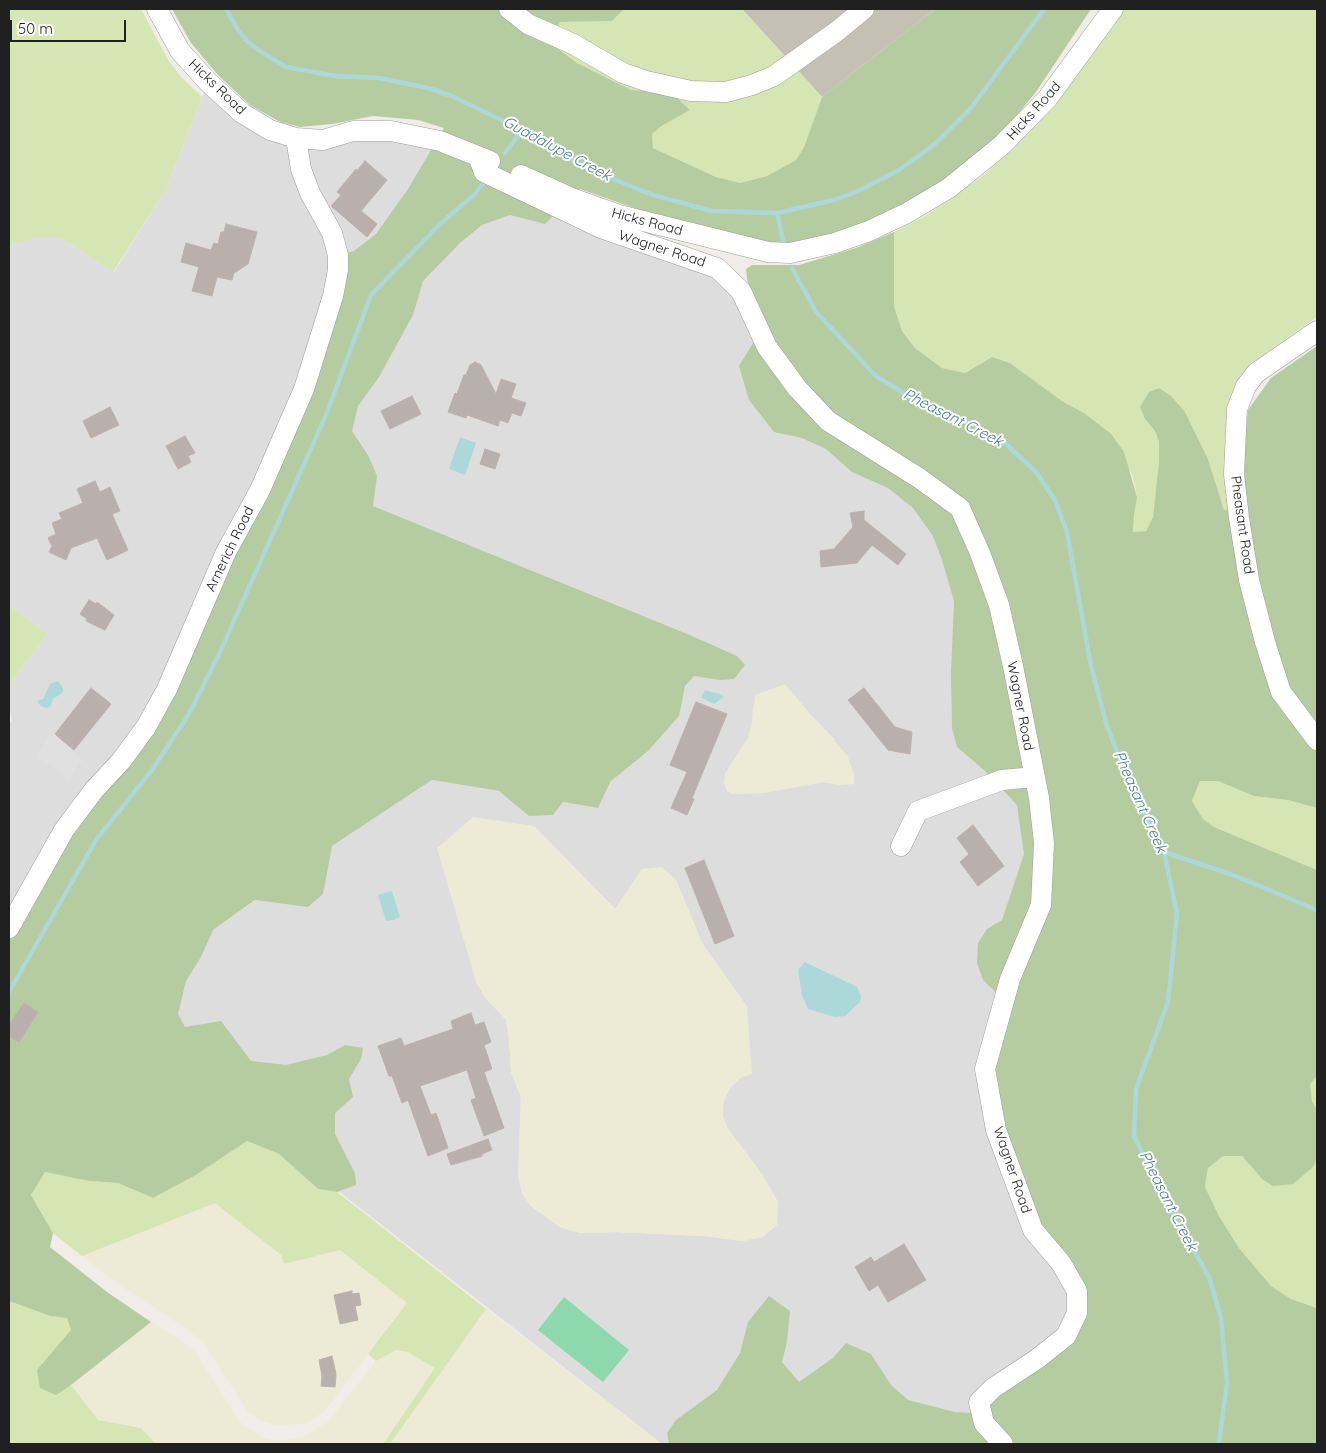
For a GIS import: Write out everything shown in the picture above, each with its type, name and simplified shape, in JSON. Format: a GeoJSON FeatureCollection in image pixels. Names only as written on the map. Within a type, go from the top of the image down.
{"type":"FeatureCollection","features":[{"type":"Feature","properties":{"kind":"street","name":"Hicks Road"},"geometry":{"type":"LineString","coordinates":[[157,9],[180,51],[208,82],[242,113],[270,130],[296,138],[323,140],[353,131],[391,131],[440,141],[574,199],[619,215],[768,252],[790,253],[826,245],[869,230],[907,213],[949,188],[1008,139],[1047,99],[1113,9]]}},
{"type":"Feature","properties":{"kind":"street"},"geometry":{"type":"LineString","coordinates":[[509,9],[528,24],[573,44],[624,73],[646,81],[691,91],[726,92],[752,85],[774,76],[836,32],[864,9]]}},
{"type":"Feature","properties":{"kind":"street","name":"Arnerich Road"},"geometry":{"type":"LineString","coordinates":[[9,928],[64,830],[146,727],[167,689],[226,552],[260,490],[304,389],[333,296],[338,270],[338,255],[332,233],[310,193],[300,169],[296,138]]}},
{"type":"Feature","properties":{"kind":"street","name":"Wagner Road"},"geometry":{"type":"LineString","coordinates":[[478,156],[484,172],[601,228],[717,268],[741,291],[767,347],[797,388],[828,421],[919,478],[960,508],[980,553],[999,605],[1013,666],[1039,798],[1044,843],[1040,905],[1010,980],[985,1069],[996,1130],[1033,1230],[1061,1263],[1076,1291],[1077,1313],[1066,1336],[1037,1359],[993,1388],[979,1402],[984,1423],[1003,1444]]}},
{"type":"Feature","properties":{"kind":"street","name":"Pheasant Road"},"geometry":{"type":"LineString","coordinates":[[1317,331],[1256,373],[1246,386],[1237,409],[1234,474],[1249,580],[1265,642],[1282,692],[1317,740]]}},
{"type":"Feature","properties":{"kind":"street"},"geometry":{"type":"LineString","coordinates":[[901,846],[918,811],[1002,780],[1034,777]]}},
{"type":"Feature","properties":{"kind":"shaded area"},"geometry":{"type":"Polygon","coordinates":[[[742,9],[935,9],[822,97],[742,9]]]}},
{"type":"Feature","properties":{"kind":"shaded area"},"geometry":{"type":"Polygon","coordinates":[[[208,82],[270,130],[391,131],[717,268],[869,445],[999,605],[1077,1291],[1003,1444],[662,1444],[135,1032],[9,925],[9,725],[12,720],[9,706],[9,685],[47,634],[9,605],[9,249],[13,244],[33,237],[58,238],[70,243],[114,272],[166,189],[208,82]],[[373,506],[177,669],[213,930],[332,846],[432,780],[598,808],[685,633],[373,506]],[[753,708],[748,738],[725,774],[732,794],[763,793],[823,782],[841,785],[834,739],[811,715],[753,708]],[[534,826],[506,1020],[511,1072],[521,1097],[518,1176],[523,1195],[531,1206],[560,1227],[580,1233],[616,1232],[704,1236],[743,1241],[777,1225],[778,1202],[762,1174],[728,1129],[723,1117],[723,1103],[730,1088],[740,1078],[709,953],[702,943],[676,880],[642,869],[615,909],[534,826]]]}},
{"type":"Feature","properties":{"kind":"shaded area"},"geometry":{"type":"Polygon","coordinates":[[[785,684],[847,755],[854,773],[854,784],[841,785],[823,782],[763,793],[732,794],[727,791],[724,783],[725,774],[748,738],[752,723],[755,695],[785,684]]]}},
{"type":"Feature","properties":{"kind":"shaded area"},"geometry":{"type":"Polygon","coordinates":[[[55,734],[83,760],[68,779],[36,756],[49,737],[55,734]]]}},
{"type":"Feature","properties":{"kind":"shaded area"},"geometry":{"type":"Polygon","coordinates":[[[473,817],[534,826],[615,909],[642,869],[662,867],[676,880],[702,943],[747,1006],[752,1074],[740,1078],[730,1088],[723,1103],[723,1117],[728,1129],[762,1174],[778,1202],[777,1225],[763,1237],[743,1241],[704,1236],[616,1232],[580,1233],[560,1227],[531,1206],[523,1195],[518,1176],[521,1097],[511,1072],[506,1020],[485,998],[476,982],[437,848],[473,817]]]}},
{"type":"Feature","properties":{"kind":"shaded area"},"geometry":{"type":"Polygon","coordinates":[[[215,1203],[281,1255],[284,1264],[340,1250],[407,1303],[325,1411],[304,1424],[276,1425],[260,1420],[248,1412],[203,1342],[114,1281],[82,1256],[215,1203]]]}},
{"type":"Feature","properties":{"kind":"shaded area"},"geometry":{"type":"Polygon","coordinates":[[[486,1309],[662,1444],[390,1444],[486,1309]]]}},
{"type":"Feature","properties":{"kind":"shaded area"},"geometry":{"type":"Polygon","coordinates":[[[151,1322],[178,1338],[195,1352],[240,1422],[264,1438],[277,1441],[302,1438],[328,1422],[376,1361],[396,1350],[409,1352],[436,1368],[383,1444],[156,1444],[141,1428],[98,1420],[71,1385],[151,1322]]]}},
{"type":"Feature","properties":{"kind":"green space"},"geometry":{"type":"Polygon","coordinates":[[[9,9],[141,9],[168,60],[181,77],[202,97],[166,189],[113,272],[70,243],[58,238],[33,238],[13,244],[9,249],[9,9]]]}},
{"type":"Feature","properties":{"kind":"green space"},"geometry":{"type":"Polygon","coordinates":[[[172,9],[624,9],[612,21],[560,22],[550,43],[577,63],[631,90],[672,93],[690,110],[660,127],[652,134],[653,148],[716,177],[740,183],[767,176],[796,160],[804,147],[822,97],[935,9],[1091,9],[1036,92],[997,139],[946,185],[866,224],[789,246],[757,244],[671,221],[580,189],[545,224],[510,215],[482,225],[461,242],[423,281],[413,315],[379,377],[358,406],[352,431],[369,457],[377,476],[373,506],[685,633],[737,656],[745,665],[734,679],[720,680],[694,676],[685,686],[679,716],[648,751],[611,781],[598,808],[563,802],[553,815],[529,816],[499,791],[432,780],[332,846],[323,894],[308,907],[255,900],[213,930],[201,957],[186,981],[178,1014],[185,1027],[221,1021],[251,1061],[286,1065],[327,1055],[345,1045],[363,1048],[361,1059],[349,1079],[353,1097],[335,1113],[335,1134],[355,1173],[356,1185],[337,1192],[318,1189],[279,1154],[247,1141],[196,1175],[153,1198],[118,1183],[89,1181],[45,1172],[31,1195],[53,1233],[50,1247],[107,1292],[151,1322],[56,1395],[40,1388],[37,1370],[71,1330],[67,1318],[50,1316],[9,1301],[9,928],[121,761],[260,490],[338,255],[354,251],[376,234],[408,189],[444,128],[418,120],[373,116],[332,124],[300,127],[280,122],[250,105],[218,75],[191,43],[172,9]]]}},
{"type":"Feature","properties":{"kind":"green space"},"geometry":{"type":"Polygon","coordinates":[[[624,9],[742,9],[822,97],[804,147],[796,160],[767,176],[740,183],[716,177],[653,148],[651,134],[690,110],[672,93],[631,90],[577,63],[549,43],[560,22],[612,21],[624,9]]]}},
{"type":"Feature","properties":{"kind":"green space"},"geometry":{"type":"Polygon","coordinates":[[[1123,9],[1317,9],[1317,317],[1252,363],[1239,377],[1228,404],[1230,510],[1224,510],[1208,459],[1185,412],[1145,419],[1155,431],[1159,442],[1153,517],[1146,531],[1133,533],[1137,496],[1132,473],[1084,413],[1062,401],[1010,363],[992,357],[965,373],[942,368],[915,348],[902,331],[894,306],[894,232],[925,216],[957,195],[1012,150],[1055,106],[1123,9]]]}},
{"type":"Feature","properties":{"kind":"green space"},"geometry":{"type":"Polygon","coordinates":[[[894,232],[894,306],[902,331],[915,348],[942,368],[965,373],[992,357],[1010,363],[1062,401],[1084,413],[1111,434],[1124,452],[1137,497],[1133,532],[1146,531],[1153,517],[1159,442],[1155,431],[1145,419],[1140,407],[1149,392],[1159,388],[1171,396],[1185,412],[1208,459],[1224,510],[1244,511],[1245,438],[1248,410],[1271,378],[1317,346],[1317,808],[1288,800],[1254,796],[1218,781],[1200,781],[1192,801],[1203,819],[1214,827],[1317,870],[1317,1076],[1310,1084],[1312,1101],[1317,1110],[1317,1160],[1313,1167],[1293,1184],[1273,1186],[1262,1179],[1242,1156],[1223,1156],[1208,1168],[1205,1187],[1219,1216],[1239,1248],[1271,1286],[1291,1299],[1317,1308],[1317,1444],[669,1444],[667,1433],[676,1420],[717,1390],[740,1353],[748,1322],[769,1296],[790,1311],[787,1342],[782,1362],[799,1382],[833,1358],[846,1343],[871,1354],[891,1385],[908,1400],[955,1412],[969,1413],[985,1406],[1082,1326],[1003,1128],[991,1070],[1010,1006],[983,980],[977,963],[978,943],[987,929],[1002,920],[1024,854],[1017,805],[985,771],[957,747],[952,728],[951,673],[954,601],[942,560],[933,536],[913,508],[888,488],[852,472],[826,449],[802,438],[774,432],[749,400],[739,366],[764,325],[748,285],[746,269],[752,265],[799,265],[856,248],[894,232]]]}},
{"type":"Feature","properties":{"kind":"green space"},"geometry":{"type":"Polygon","coordinates":[[[9,605],[47,634],[9,685],[9,605]]]}},
{"type":"Feature","properties":{"kind":"green space"},"geometry":{"type":"Polygon","coordinates":[[[1200,781],[1218,781],[1254,796],[1288,800],[1317,808],[1317,870],[1214,827],[1203,819],[1192,801],[1200,781]]]}},
{"type":"Feature","properties":{"kind":"green space"},"geometry":{"type":"Polygon","coordinates":[[[1317,1076],[1317,1110],[1312,1101],[1310,1084],[1317,1076]]]}},
{"type":"Feature","properties":{"kind":"green space"},"geometry":{"type":"Polygon","coordinates":[[[247,1141],[279,1154],[318,1189],[337,1192],[486,1309],[390,1444],[383,1444],[435,1368],[408,1352],[396,1350],[376,1361],[368,1354],[407,1303],[340,1250],[284,1264],[281,1255],[215,1203],[82,1256],[53,1233],[31,1195],[45,1172],[89,1181],[118,1183],[153,1198],[196,1175],[247,1141]]]}},
{"type":"Feature","properties":{"kind":"green space"},"geometry":{"type":"Polygon","coordinates":[[[1223,1156],[1242,1156],[1262,1179],[1313,1167],[1317,1160],[1317,1308],[1291,1299],[1271,1286],[1239,1248],[1219,1216],[1205,1187],[1208,1168],[1223,1156]]]}},
{"type":"Feature","properties":{"kind":"green space"},"geometry":{"type":"Polygon","coordinates":[[[564,1297],[629,1350],[603,1382],[538,1330],[564,1297]]]}},
{"type":"Feature","properties":{"kind":"green space"},"geometry":{"type":"Polygon","coordinates":[[[9,1301],[50,1316],[67,1318],[71,1330],[58,1347],[56,1394],[71,1385],[98,1420],[141,1428],[156,1444],[9,1444],[9,1301]]]}},
{"type":"Feature","properties":{"kind":"water"},"geometry":{"type":"Polygon","coordinates":[[[460,437],[476,443],[465,475],[449,469],[460,437]]]}},
{"type":"Feature","properties":{"kind":"water"},"geometry":{"type":"Polygon","coordinates":[[[58,681],[63,688],[63,692],[53,699],[51,706],[46,708],[40,705],[38,703],[39,700],[43,699],[50,684],[58,681]]]}},
{"type":"Feature","properties":{"kind":"water"},"geometry":{"type":"Polygon","coordinates":[[[705,690],[724,697],[714,704],[701,698],[705,690]]]}},
{"type":"Feature","properties":{"kind":"water"},"geometry":{"type":"Polygon","coordinates":[[[392,891],[400,917],[386,921],[378,895],[392,891]]]}},
{"type":"Feature","properties":{"kind":"water"},"geometry":{"type":"Polygon","coordinates":[[[805,962],[857,987],[861,996],[860,1002],[845,1016],[835,1017],[808,1009],[802,995],[798,970],[805,962]]]}},
{"type":"Feature","properties":{"kind":"building"},"geometry":{"type":"Polygon","coordinates":[[[365,161],[387,180],[361,211],[377,224],[367,237],[331,206],[341,195],[337,192],[365,161]]]}},
{"type":"Feature","properties":{"kind":"building"},"geometry":{"type":"Polygon","coordinates":[[[226,224],[257,232],[248,264],[234,273],[232,280],[217,277],[212,296],[192,291],[199,267],[181,262],[186,243],[211,250],[214,243],[218,244],[221,232],[224,232],[226,224]]]}},
{"type":"Feature","properties":{"kind":"building"},"geometry":{"type":"Polygon","coordinates":[[[475,362],[481,365],[496,394],[501,379],[516,384],[511,398],[526,403],[521,416],[512,413],[508,423],[500,420],[498,426],[467,415],[466,418],[448,412],[464,375],[466,375],[470,365],[475,362]]]}},
{"type":"Feature","properties":{"kind":"building"},"geometry":{"type":"Polygon","coordinates":[[[412,396],[421,414],[390,429],[381,411],[412,396]]]}},
{"type":"Feature","properties":{"kind":"building"},"geometry":{"type":"Polygon","coordinates":[[[110,407],[119,425],[91,438],[83,421],[110,407]]]}},
{"type":"Feature","properties":{"kind":"building"},"geometry":{"type":"Polygon","coordinates":[[[185,436],[195,453],[188,456],[191,462],[178,469],[166,446],[185,436]]]}},
{"type":"Feature","properties":{"kind":"building"},"geometry":{"type":"Polygon","coordinates":[[[485,449],[500,454],[495,469],[480,464],[485,449]]]}},
{"type":"Feature","properties":{"kind":"building"},"geometry":{"type":"Polygon","coordinates":[[[95,481],[100,492],[110,487],[120,511],[112,514],[128,550],[107,560],[97,538],[71,548],[66,560],[49,552],[52,546],[48,538],[56,534],[52,523],[62,519],[59,513],[83,503],[77,489],[95,481]]]}},
{"type":"Feature","properties":{"kind":"building"},"geometry":{"type":"Polygon","coordinates":[[[864,511],[864,520],[906,554],[898,565],[872,545],[857,563],[821,567],[820,551],[834,549],[853,527],[850,513],[864,511]]]}},
{"type":"Feature","properties":{"kind":"building"},"geometry":{"type":"Polygon","coordinates":[[[89,600],[96,604],[97,602],[114,615],[105,630],[86,621],[87,619],[80,614],[89,600]]]}},
{"type":"Feature","properties":{"kind":"building"},"geometry":{"type":"Polygon","coordinates":[[[91,688],[111,704],[74,750],[55,734],[91,688]]]}},
{"type":"Feature","properties":{"kind":"building"},"geometry":{"type":"Polygon","coordinates":[[[864,688],[895,727],[912,732],[910,754],[888,750],[848,700],[864,688]]]}},
{"type":"Feature","properties":{"kind":"building"},"geometry":{"type":"Polygon","coordinates":[[[696,702],[727,714],[692,798],[694,799],[687,815],[671,808],[687,772],[670,765],[696,702]]]}},
{"type":"Feature","properties":{"kind":"building"},"geometry":{"type":"Polygon","coordinates":[[[973,825],[1004,866],[978,886],[960,862],[969,854],[957,838],[973,825]]]}},
{"type":"Feature","properties":{"kind":"building"},"geometry":{"type":"Polygon","coordinates":[[[704,860],[734,936],[715,944],[685,868],[704,860]]]}},
{"type":"Feature","properties":{"kind":"building"},"geometry":{"type":"Polygon","coordinates":[[[24,1003],[38,1012],[19,1042],[9,1036],[9,1025],[24,1003]]]}},
{"type":"Feature","properties":{"kind":"building"},"geometry":{"type":"Polygon","coordinates":[[[471,1013],[475,1025],[484,1022],[491,1042],[484,1045],[492,1069],[484,1072],[504,1128],[484,1136],[471,1100],[476,1098],[467,1070],[420,1086],[431,1115],[436,1113],[448,1148],[428,1156],[408,1100],[402,1103],[392,1076],[389,1076],[378,1046],[401,1038],[404,1046],[453,1029],[451,1021],[471,1013]]]}},
{"type":"Feature","properties":{"kind":"building"},"geometry":{"type":"Polygon","coordinates":[[[488,1139],[492,1150],[482,1154],[482,1156],[451,1165],[447,1154],[488,1139]]]}},
{"type":"Feature","properties":{"kind":"building"},"geometry":{"type":"Polygon","coordinates":[[[904,1244],[926,1280],[888,1302],[878,1285],[869,1291],[855,1267],[871,1257],[874,1262],[904,1244]]]}},
{"type":"Feature","properties":{"kind":"building"},"geometry":{"type":"Polygon","coordinates":[[[352,1291],[352,1294],[359,1293],[361,1305],[355,1306],[358,1320],[340,1324],[334,1295],[352,1291]]]}},
{"type":"Feature","properties":{"kind":"building"},"geometry":{"type":"Polygon","coordinates":[[[332,1356],[336,1374],[335,1387],[321,1386],[322,1376],[319,1360],[332,1356]]]}},
{"type":"Feature","properties":{"kind":"waterway","name":"Guadalupe Creek"},"geometry":{"type":"LineString","coordinates":[[226,9],[238,30],[248,42],[286,67],[335,76],[379,78],[428,88],[452,96],[522,130],[593,171],[653,195],[712,211],[777,213],[834,200],[856,192],[899,170],[919,156],[937,142],[971,108],[1044,9]]}},
{"type":"Feature","properties":{"kind":"waterway"},"geometry":{"type":"LineString","coordinates":[[505,153],[522,130]]}},
{"type":"Feature","properties":{"kind":"waterway"},"geometry":{"type":"LineString","coordinates":[[9,992],[96,840],[152,770],[189,714],[221,650],[326,415],[371,295],[442,222],[474,195],[487,178]]}},
{"type":"Feature","properties":{"kind":"waterway","name":"Pheasant Creek"},"geometry":{"type":"LineString","coordinates":[[777,213],[784,245]]}},
{"type":"Feature","properties":{"kind":"waterway","name":"Pheasant Creek"},"geometry":{"type":"LineString","coordinates":[[792,268],[816,312],[876,376],[920,403],[976,426],[1007,445],[1036,472],[1055,500],[1067,532],[1091,666],[1107,726],[1130,784],[1164,852],[1177,914],[1168,1002],[1136,1089],[1134,1136],[1172,1213],[1209,1277],[1221,1318],[1227,1382],[1219,1444]]}},
{"type":"Feature","properties":{"kind":"waterway"},"geometry":{"type":"LineString","coordinates":[[1164,852],[1233,875],[1317,910]]}}]}
